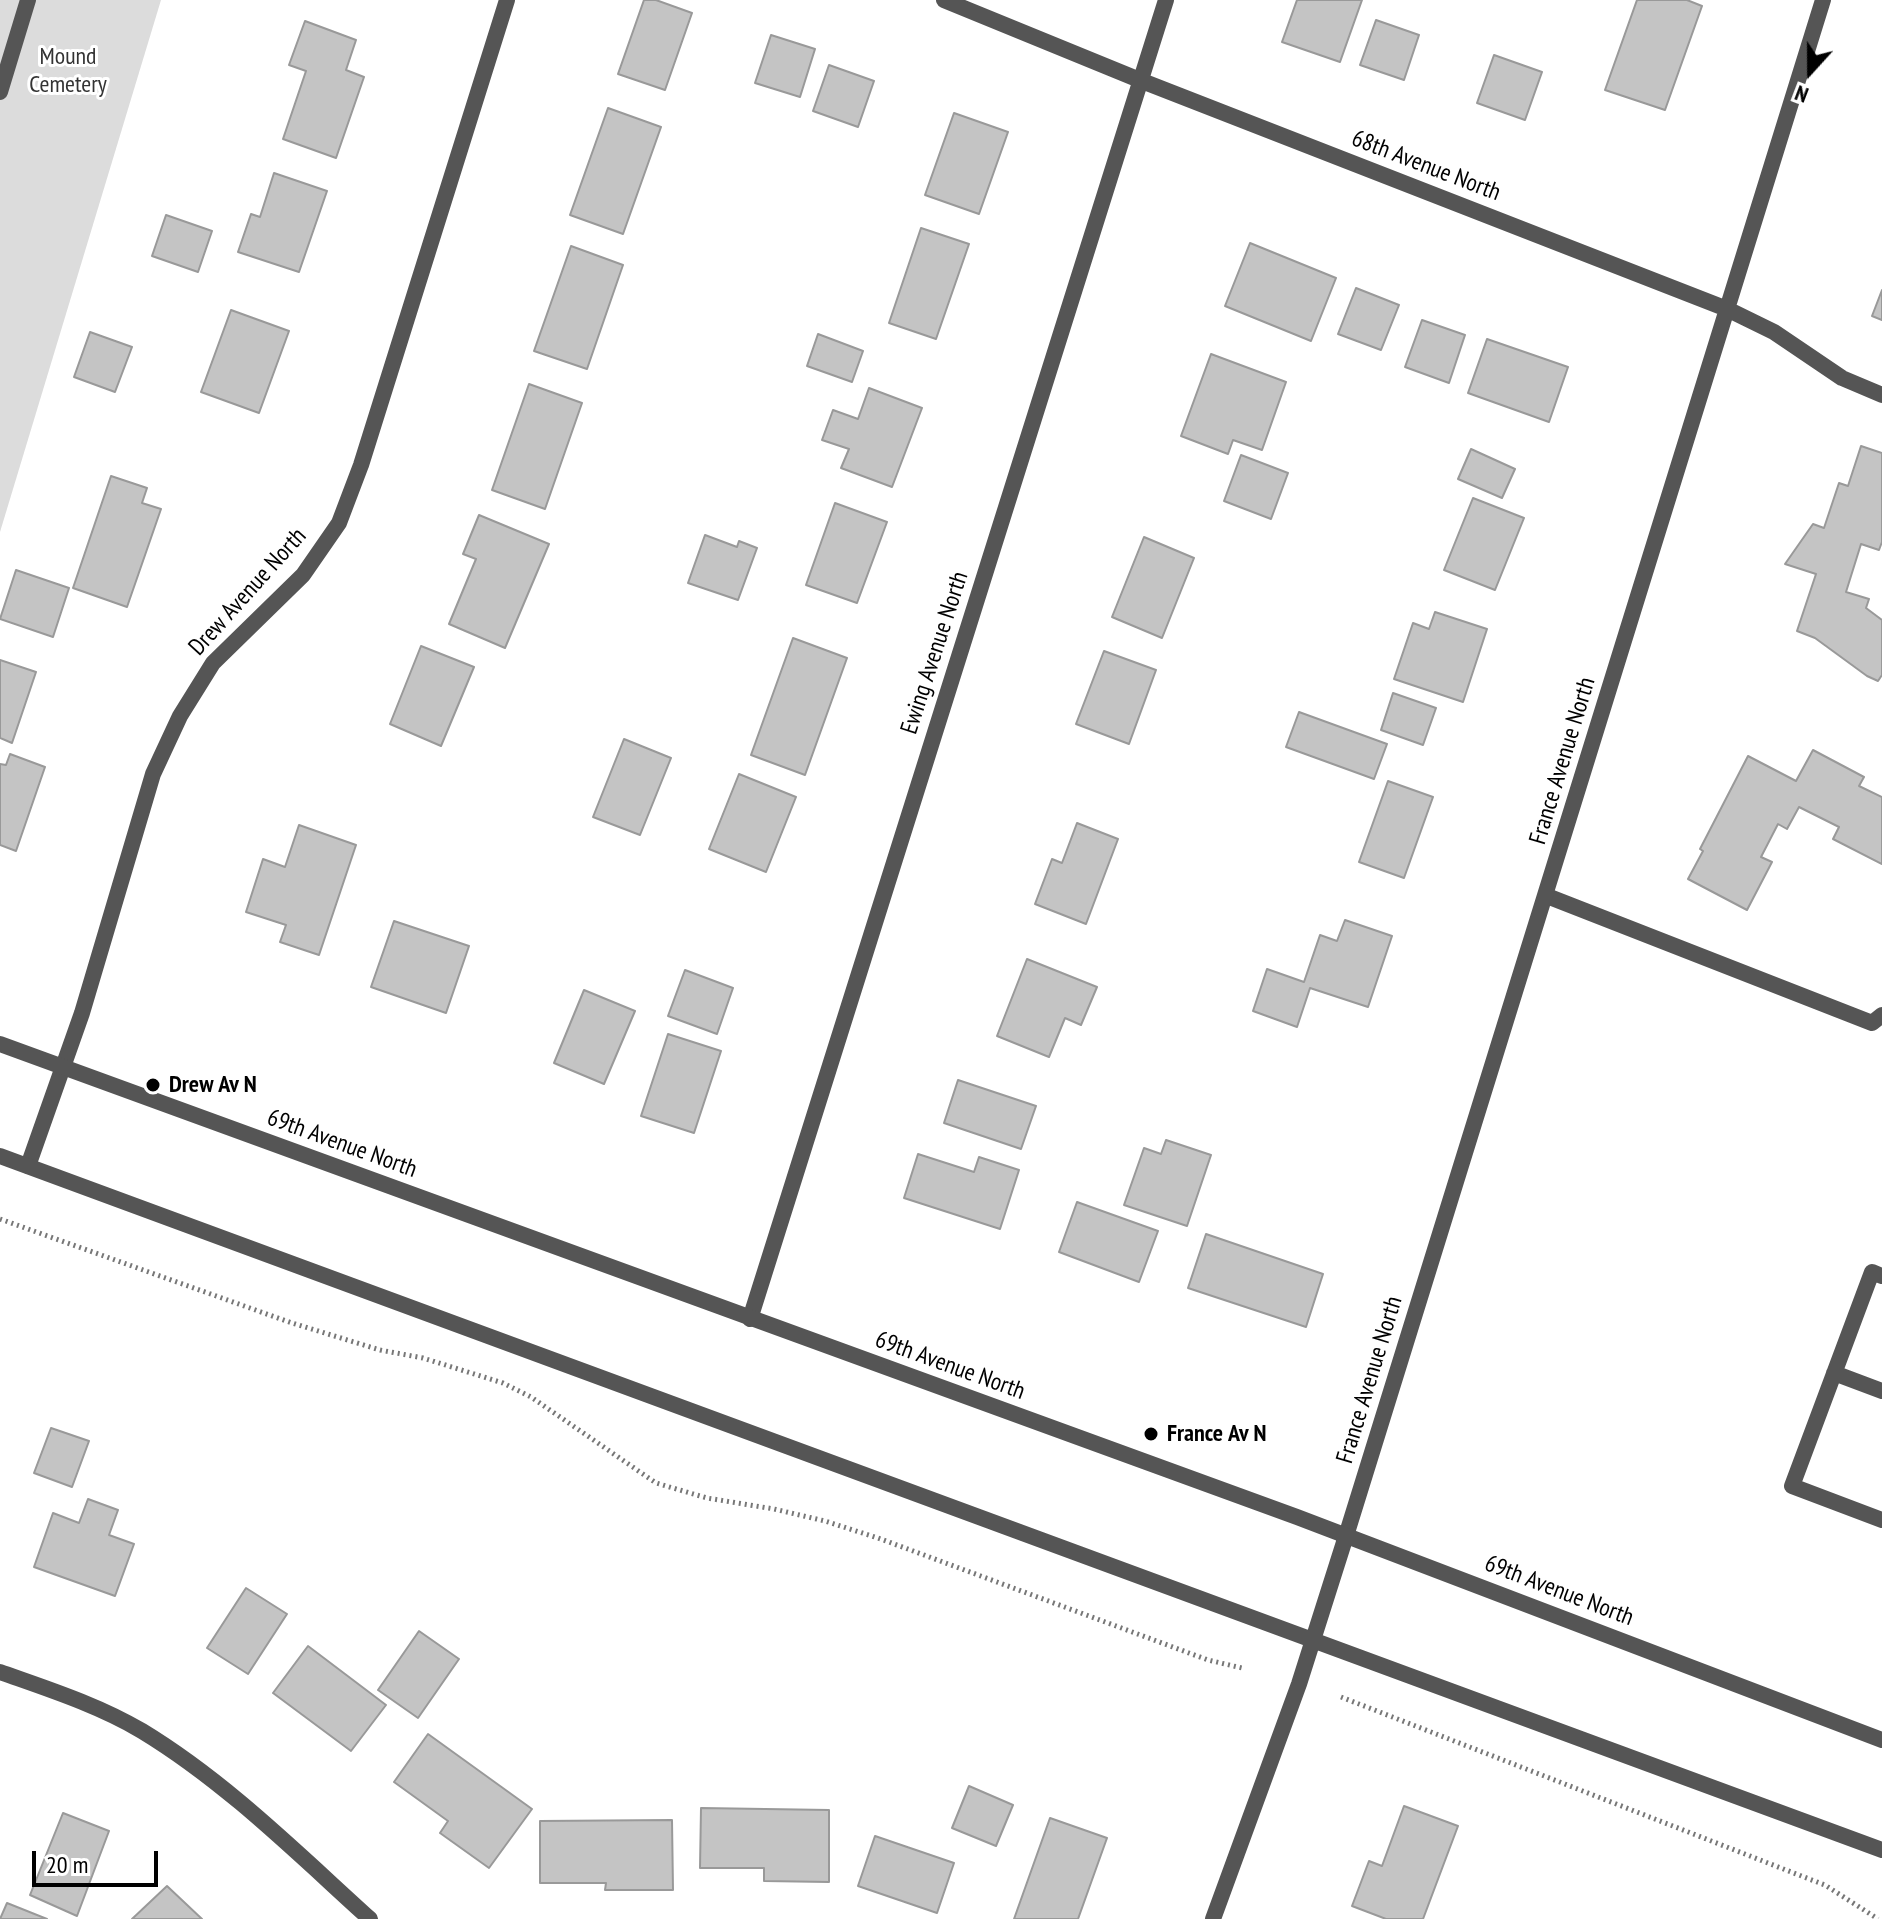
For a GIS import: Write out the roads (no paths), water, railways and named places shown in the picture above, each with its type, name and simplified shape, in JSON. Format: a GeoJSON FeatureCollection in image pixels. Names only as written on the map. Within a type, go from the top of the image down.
{"type":"FeatureCollection","features":[{"type":"Feature","properties":{"kind":"street"},"geometry":{"type":"LineString","coordinates":[[0,92],[28,0]]}},
{"type":"Feature","properties":{"kind":"street","name":"Drew Avenue North"},"geometry":{"type":"LineString","coordinates":[[28,1166],[64,1068],[153,774],[180,716],[213,663],[303,575],[339,523],[361,465],[507,0]]}},
{"type":"Feature","properties":{"kind":"street","name":"68th Avenue North"},"geometry":{"type":"LineString","coordinates":[[944,0],[1142,81],[1727,309],[1774,332],[1842,378],[1882,395]]}},
{"type":"Feature","properties":{"kind":"street","name":"Ewing Avenue North"},"geometry":{"type":"LineString","coordinates":[[750,1319],[1166,0]]}},
{"type":"Feature","properties":{"kind":"street","name":"France Avenue North"},"geometry":{"type":"LineString","coordinates":[[1313,1640],[1547,896],[1823,0]]}},
{"type":"Feature","properties":{"kind":"street"},"geometry":{"type":"LineString","coordinates":[[1547,896],[1872,1023],[1882,1015]]}},
{"type":"Feature","properties":{"kind":"street","name":"69th Avenue North"},"geometry":{"type":"LineString","coordinates":[[0,1044],[1346,1536],[1882,1740]]}},
{"type":"Feature","properties":{"kind":"street"},"geometry":{"type":"LineString","coordinates":[[0,1156],[1882,1850]]}},
{"type":"Feature","properties":{"kind":"street"},"geometry":{"type":"LineString","coordinates":[[1882,1276],[1872,1272],[1792,1486],[1882,1520]]}},
{"type":"Feature","properties":{"kind":"street"},"geometry":{"type":"LineString","coordinates":[[1834,1373],[1882,1391]]}},
{"type":"Feature","properties":{"kind":"street"},"geometry":{"type":"LineString","coordinates":[[1213,1919],[1313,1640]]}},
{"type":"Feature","properties":{"kind":"street"},"geometry":{"type":"LineString","coordinates":[[0,1672],[70,1697],[140,1730],[165,1746],[260,1820],[370,1919]]}},
{"type":"Feature","properties":{"kind":"place","name":"Drew Av N"},"geometry":{"type":"Point","coordinates":[153,1085]}},
{"type":"Feature","properties":{"kind":"place","name":"France Av N"},"geometry":{"type":"Point","coordinates":[1151,1434]}},
{"type":"Feature","properties":{"kind":"park label","name":"Mound Cemetery"},"geometry":{"type":"Point","coordinates":[68,71]}}]}
